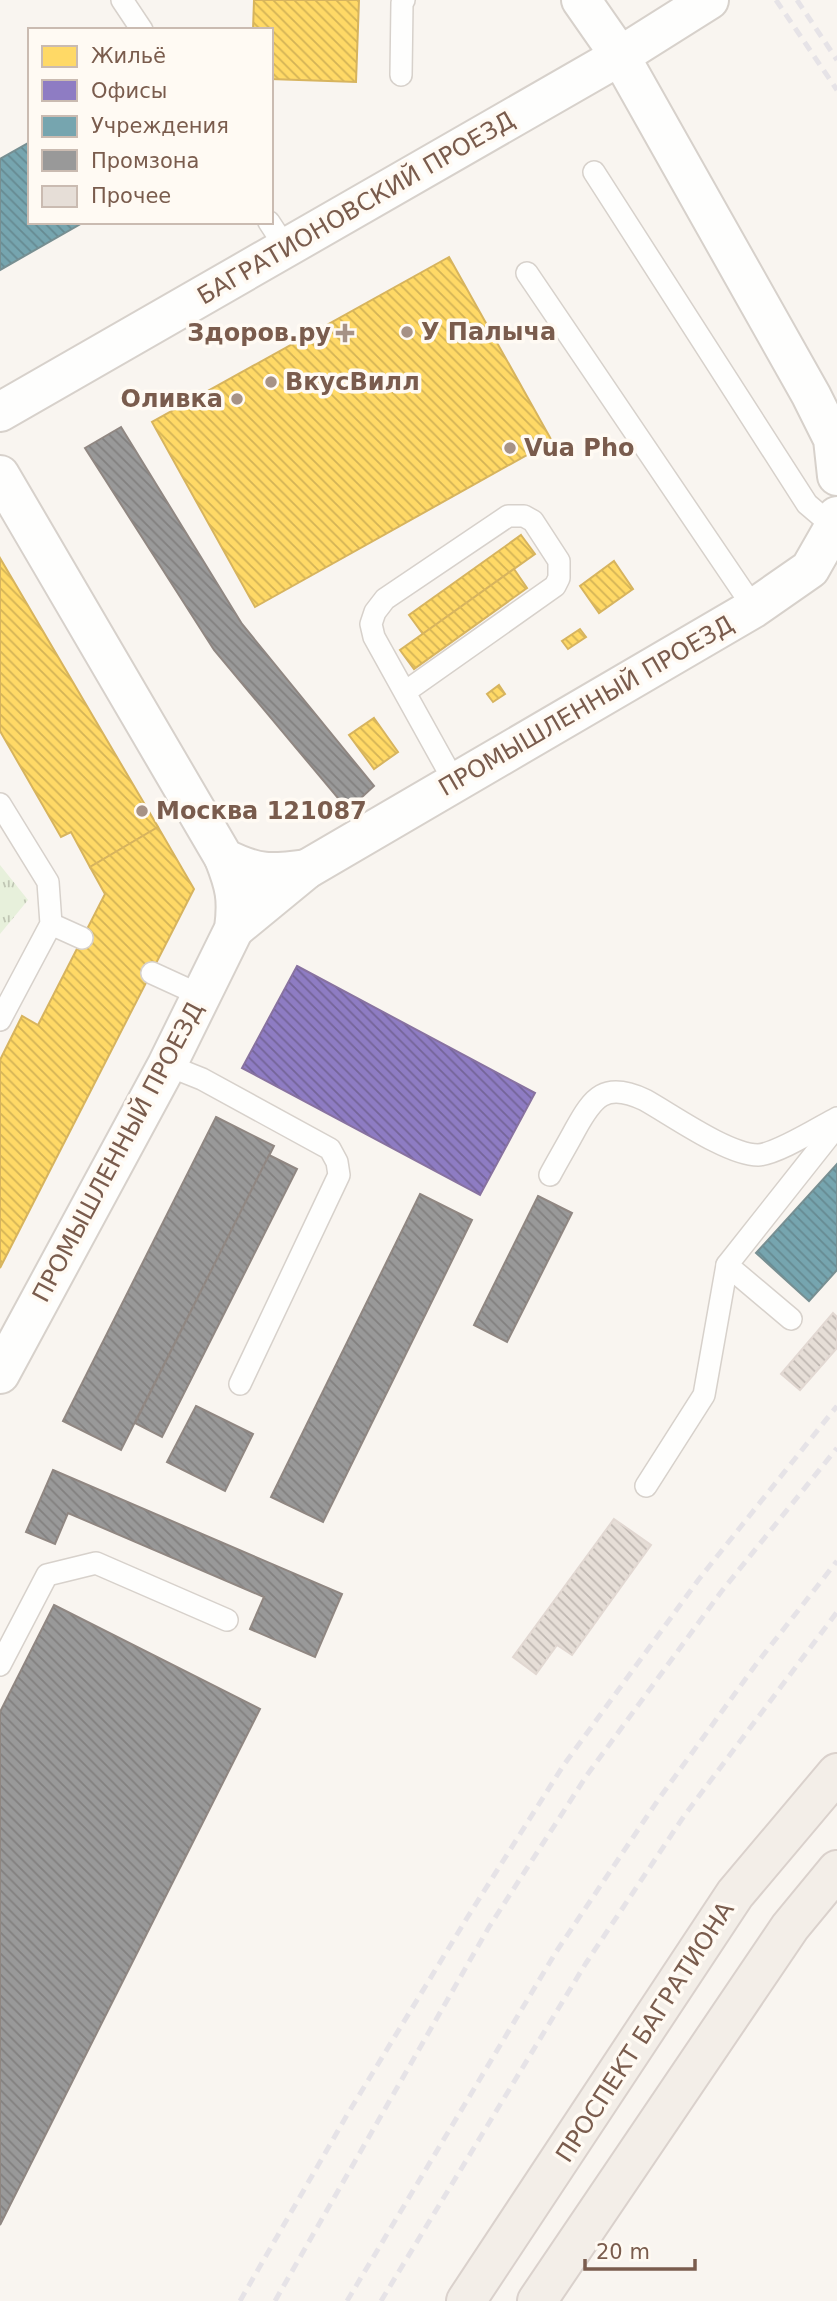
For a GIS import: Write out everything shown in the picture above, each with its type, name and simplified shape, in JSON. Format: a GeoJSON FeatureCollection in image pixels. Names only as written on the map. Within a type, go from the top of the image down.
{"type":"FeatureCollection","features":[{"type":"Feature","properties":{"kind":"main road","name":"ПРОСПЕКТ БАГРАТИОНА"},"geometry":{"type":"LineString","coordinates":[[466,2301],[736,1894],[837,1773]]}},
{"type":"Feature","properties":{"kind":"main road"},"geometry":{"type":"LineString","coordinates":[[537,2301],[789,1927],[837,1870]]}},
{"type":"Feature","properties":{"kind":"street"},"geometry":{"type":"LineString","coordinates":[[581,0],[620,57],[811,395],[833,439],[837,476]]}},
{"type":"Feature","properties":{"kind":"street","name":"БАГРАТИОНОВСКИЙ ПРОЕЗД"},"geometry":{"type":"LineString","coordinates":[[0,412],[278,235],[620,57],[695,9]]}},
{"type":"Feature","properties":{"kind":"street","name":"ПРОМЫШЛЕННЫЙ ПРОЕЗД"},"geometry":{"type":"LineString","coordinates":[[0,475],[224,858],[235,885],[237,905],[234,929],[167,1065],[0,1374]]}},
{"type":"Feature","properties":{"kind":"street","name":"ПРОМЫШЛЕННЫЙ ПРОЕЗД"},"geometry":{"type":"LineString","coordinates":[[234,929],[307,869],[754,608],[810,569],[836,521]]}},
{"type":"Feature","properties":{"kind":"street","name":"ПРОМЫШЛЕННЫЙ ПРОЕЗД"},"geometry":{"type":"LineString","coordinates":[[224,858],[243,867],[271,874],[307,869]]}},
{"type":"Feature","properties":{"kind":"lane"},"geometry":{"type":"LineString","coordinates":[[122,0],[141,28]]}},
{"type":"Feature","properties":{"kind":"lane"},"geometry":{"type":"LineString","coordinates":[[401,75],[404,0]]}},
{"type":"Feature","properties":{"kind":"lane"},"geometry":{"type":"LineString","coordinates":[[594,172],[807,504],[836,521]]}},
{"type":"Feature","properties":{"kind":"lane"},"geometry":{"type":"LineString","coordinates":[[527,273],[754,608]]}},
{"type":"Feature","properties":{"kind":"lane"},"geometry":{"type":"LineString","coordinates":[[405,692],[555,586],[559,578],[559,561],[533,521],[524,516],[508,516],[385,598],[371,625],[374,637],[456,783]]}},
{"type":"Feature","properties":{"kind":"lane"},"geometry":{"type":"LineString","coordinates":[[0,804],[48,882],[51,924],[0,1020]]}},
{"type":"Feature","properties":{"kind":"lane"},"geometry":{"type":"LineString","coordinates":[[51,924],[82,939]]}},
{"type":"Feature","properties":{"kind":"lane"},"geometry":{"type":"LineString","coordinates":[[152,973],[200,995]]}},
{"type":"Feature","properties":{"kind":"lane"},"geometry":{"type":"LineString","coordinates":[[167,1065],[202,1079],[330,1149],[337,1162],[339,1175],[240,1384]]}},
{"type":"Feature","properties":{"kind":"lane"},"geometry":{"type":"LineString","coordinates":[[550,1175],[590,1102],[604,1094],[619,1091],[645,1100],[738,1152],[760,1155],[787,1145],[837,1118]]}},
{"type":"Feature","properties":{"kind":"lane"},"geometry":{"type":"LineString","coordinates":[[646,1486],[704,1395],[727,1265],[837,1126]]}},
{"type":"Feature","properties":{"kind":"lane"},"geometry":{"type":"LineString","coordinates":[[727,1265],[791,1319]]}},
{"type":"Feature","properties":{"kind":"lane"},"geometry":{"type":"LineString","coordinates":[[0,1665],[47,1574],[96,1563],[228,1620]]}},
{"type":"Feature","properties":{"kind":"green space"},"geometry":{"type":"Polygon","coordinates":[[[0,865],[28,900],[0,934],[0,865]]]}},
{"type":"Feature","properties":{"kind":"building: Жильё"},"geometry":{"type":"Polygon","coordinates":[[[254,0],[359,0],[356,82],[273,79],[273,28],[253,28],[254,0]]]}},
{"type":"Feature","properties":{"kind":"building: Жильё"},"geometry":{"type":"Polygon","coordinates":[[[449,257],[552,441],[255,607],[152,422],[449,257]]]}},
{"type":"Feature","properties":{"kind":"building: Жильё"},"geometry":{"type":"Polygon","coordinates":[[[521,535],[535,554],[423,634],[409,615],[521,535]]]}},
{"type":"Feature","properties":{"kind":"building: Жильё"},"geometry":{"type":"Polygon","coordinates":[[[0,558],[158,827],[90,867],[71,832],[61,837],[0,731],[0,558]]]}},
{"type":"Feature","properties":{"kind":"building: Жильё"},"geometry":{"type":"Polygon","coordinates":[[[614,561],[633,589],[599,613],[580,586],[614,561]]]}},
{"type":"Feature","properties":{"kind":"building: Жильё"},"geometry":{"type":"Polygon","coordinates":[[[514,569],[527,588],[414,669],[400,650],[514,569]]]}},
{"type":"Feature","properties":{"kind":"building: Жильё"},"geometry":{"type":"Polygon","coordinates":[[[580,629],[586,637],[568,649],[562,641],[580,629]]]}},
{"type":"Feature","properties":{"kind":"building: Жильё"},"geometry":{"type":"Polygon","coordinates":[[[499,685],[505,694],[493,702],[487,694],[499,685]]]}},
{"type":"Feature","properties":{"kind":"building: Жильё"},"geometry":{"type":"Polygon","coordinates":[[[374,718],[398,752],[374,769],[349,735],[374,718]]]}},
{"type":"Feature","properties":{"kind":"building: Жильё"},"geometry":{"type":"Polygon","coordinates":[[[158,827],[194,889],[0,1268],[0,1060],[22,1016],[38,1025],[105,894],[90,867],[158,827]]]}},
{"type":"Feature","properties":{"kind":"building: Офисы"},"geometry":{"type":"Polygon","coordinates":[[[297,966],[535,1093],[480,1195],[242,1068],[297,966]]]}},
{"type":"Feature","properties":{"kind":"building: Учреждения"},"geometry":{"type":"Polygon","coordinates":[[[28,143],[28,224],[80,224],[0,270],[0,159],[28,143]]]}},
{"type":"Feature","properties":{"kind":"building: Учреждения"},"geometry":{"type":"Polygon","coordinates":[[[837,1164],[837,1270],[809,1301],[756,1253],[837,1164]]]}},
{"type":"Feature","properties":{"kind":"building: Промзона"},"geometry":{"type":"Polygon","coordinates":[[[121,427],[242,624],[374,786],[348,810],[214,650],[85,448],[121,427]]]}},
{"type":"Feature","properties":{"kind":"building: Промзона"},"geometry":{"type":"Polygon","coordinates":[[[216,1117],[274,1146],[121,1450],[63,1421],[216,1117]]]}},
{"type":"Feature","properties":{"kind":"building: Промзона"},"geometry":{"type":"Polygon","coordinates":[[[269,1155],[297,1169],[162,1437],[135,1423],[269,1155]]]}},
{"type":"Feature","properties":{"kind":"building: Промзона"},"geometry":{"type":"Polygon","coordinates":[[[420,1194],[472,1220],[323,1522],[271,1497],[420,1194]]]}},
{"type":"Feature","properties":{"kind":"building: Промзона"},"geometry":{"type":"Polygon","coordinates":[[[538,1196],[572,1213],[507,1342],[474,1325],[538,1196]]]}},
{"type":"Feature","properties":{"kind":"building: Промзона"},"geometry":{"type":"Polygon","coordinates":[[[196,1406],[253,1434],[225,1491],[167,1462],[196,1406]]]}},
{"type":"Feature","properties":{"kind":"building: Промзона"},"geometry":{"type":"Polygon","coordinates":[[[53,1470],[342,1594],[315,1657],[250,1629],[264,1597],[68,1513],[55,1544],[26,1532],[53,1470]]]}},
{"type":"Feature","properties":{"kind":"building: Промзона"},"geometry":{"type":"Polygon","coordinates":[[[54,1605],[260,1709],[0,2225],[0,1712],[54,1605]]]}},
{"type":"Feature","properties":{"kind":"building: Прочее"},"geometry":{"type":"Polygon","coordinates":[[[833,1313],[837,1317],[837,1348],[800,1390],[781,1374],[833,1313]]]}},
{"type":"Feature","properties":{"kind":"building: Прочее"},"geometry":{"type":"Polygon","coordinates":[[[614,1519],[651,1545],[572,1655],[557,1645],[536,1674],[513,1657],[614,1519]]]}},
{"type":"Feature","properties":{"kind":"railway"},"geometry":{"type":"LineString","coordinates":[[776,0],[837,90]]}},
{"type":"Feature","properties":{"kind":"railway"},"geometry":{"type":"LineString","coordinates":[[797,0],[837,60]]}},
{"type":"Feature","properties":{"kind":"railway"},"geometry":{"type":"LineString","coordinates":[[240,2301],[347,2115],[563,1766],[699,1579],[837,1406]]}},
{"type":"Feature","properties":{"kind":"railway"},"geometry":{"type":"LineString","coordinates":[[275,2301],[489,1927],[587,1775],[721,1592],[837,1448]]}},
{"type":"Feature","properties":{"kind":"railway"},"geometry":{"type":"LineString","coordinates":[[347,2301],[556,1952],[658,1800],[757,1663],[837,1561]]}},
{"type":"Feature","properties":{"kind":"railway"},"geometry":{"type":"LineString","coordinates":[[381,2301],[586,1963],[684,1816],[837,1612]]}},
{"type":"Feature","properties":{"kind":"place","name":"У Палыча"},"geometry":{"type":"Point","coordinates":[407,332]}},
{"type":"Feature","properties":{"kind":"place","name":"Здоров.ру"},"geometry":{"type":"Point","coordinates":[345,333]}},
{"type":"Feature","properties":{"kind":"place","name":"ВкусВилл"},"geometry":{"type":"Point","coordinates":[271,382]}},
{"type":"Feature","properties":{"kind":"place","name":"Оливка"},"geometry":{"type":"Point","coordinates":[237,399]}},
{"type":"Feature","properties":{"kind":"place","name":"Vua Pho"},"geometry":{"type":"Point","coordinates":[510,448]}},
{"type":"Feature","properties":{"kind":"place","name":"Москва 121087"},"geometry":{"type":"Point","coordinates":[142,811]}}]}
